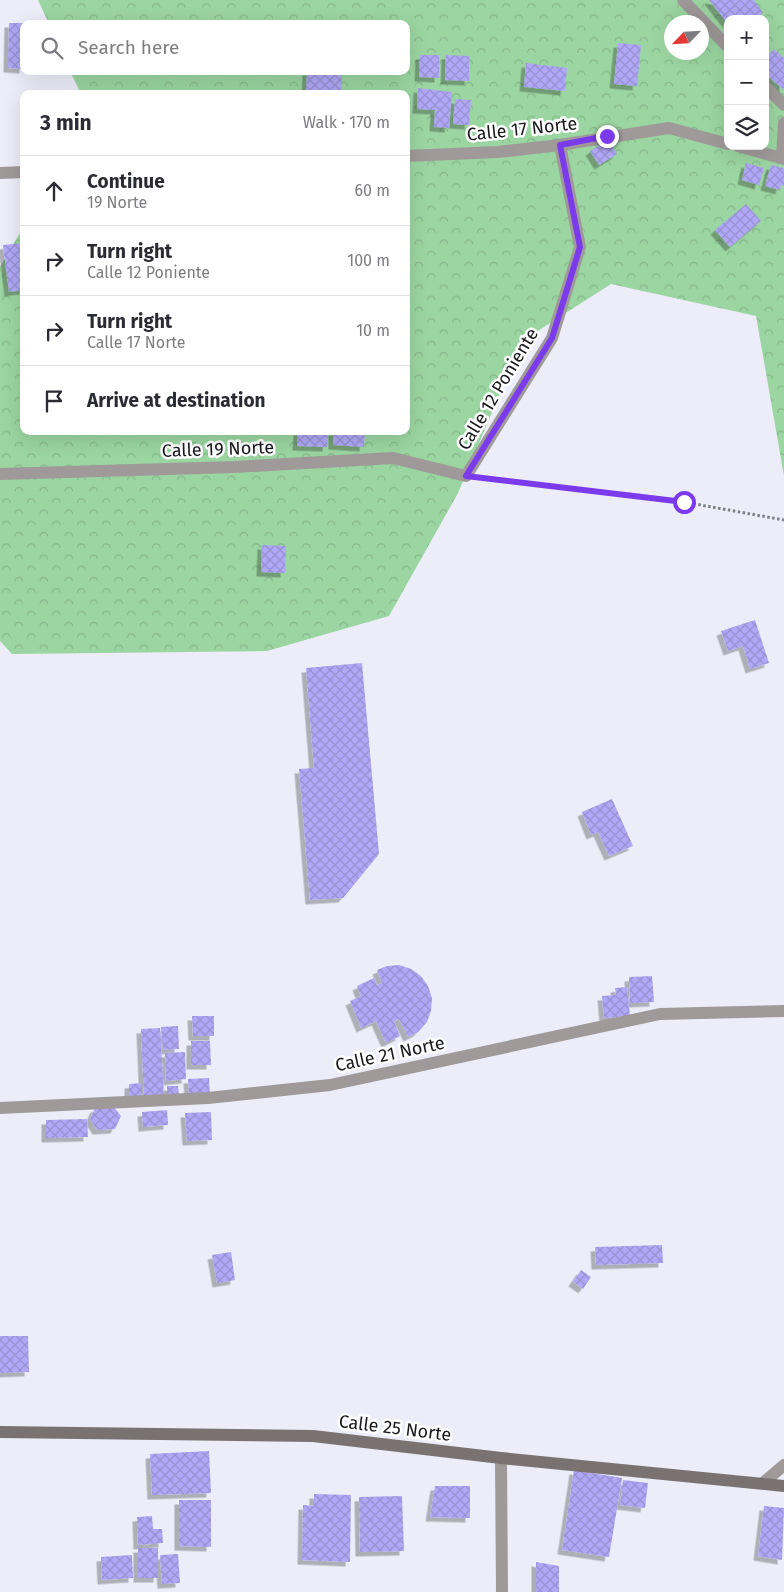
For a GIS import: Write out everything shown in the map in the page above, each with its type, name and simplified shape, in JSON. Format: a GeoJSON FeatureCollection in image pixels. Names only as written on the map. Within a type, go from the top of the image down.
{"type":"FeatureCollection","features":[{"type":"Feature","properties":{"kind":"street"},"geometry":{"type":"LineString","coordinates":[[683,0],[724,43]]}},
{"type":"Feature","properties":{"kind":"street"},"geometry":{"type":"LineString","coordinates":[[769,90],[784,105]]}},
{"type":"Feature","properties":{"kind":"street"},"geometry":{"type":"LineString","coordinates":[[752,150],[783,159],[784,123]]}},
{"type":"Feature","properties":{"kind":"street","name":"Calle 17 Norte"},"geometry":{"type":"LineString","coordinates":[[410,156],[498,152],[560,145],[669,128],[724,143]]}},
{"type":"Feature","properties":{"kind":"street","name":"Calle 12 Poniente"},"geometry":{"type":"LineString","coordinates":[[466,476],[552,338],[580,247],[560,145]]}},
{"type":"Feature","properties":{"kind":"street"},"geometry":{"type":"LineString","coordinates":[[0,173],[20,172]]}},
{"type":"Feature","properties":{"kind":"street","name":"Calle 19 Norte"},"geometry":{"type":"LineString","coordinates":[[0,474],[234,467],[393,458],[466,476]]}},
{"type":"Feature","properties":{"kind":"street","name":"Calle 21 Norte"},"geometry":{"type":"LineString","coordinates":[[0,1108],[208,1098],[330,1085],[660,1014],[784,1011]]}},
{"type":"Feature","properties":{"kind":"street","name":"Calle 25 Norte"},"geometry":{"type":"LineString","coordinates":[[0,1432],[313,1436],[501,1458],[784,1486]]}},
{"type":"Feature","properties":{"kind":"street"},"geometry":{"type":"LineString","coordinates":[[501,1458],[502,1592]]}},
{"type":"Feature","properties":{"kind":"street"},"geometry":{"type":"LineString","coordinates":[[763,1483],[784,1465]]}},
{"type":"Feature","properties":{"kind":"path"},"geometry":{"type":"LineString","coordinates":[[466,476],[684,502],[784,520]]}},
{"type":"Feature","properties":{"kind":"green space"},"geometry":{"type":"Polygon","coordinates":[[[38,0],[784,0],[784,476],[756,316],[611,284],[522,341],[458,493],[389,616],[267,651],[12,654],[0,641],[0,267],[20,233],[20,435],[410,435],[410,90],[79,90],[72,75],[410,75],[410,20],[47,20],[38,0]]]}},
{"type":"Feature","properties":{"kind":"building"},"geometry":{"type":"Polygon","coordinates":[[[709,0],[754,0],[763,13],[760,15],[724,15],[724,19],[709,0]]]}},
{"type":"Feature","properties":{"kind":"building"},"geometry":{"type":"Polygon","coordinates":[[[9,23],[20,23],[20,69],[8,68],[9,23]]]}},
{"type":"Feature","properties":{"kind":"building"},"geometry":{"type":"Polygon","coordinates":[[[618,43],[641,45],[637,86],[614,84],[618,43]]]}},
{"type":"Feature","properties":{"kind":"building"},"geometry":{"type":"Polygon","coordinates":[[[774,49],[784,58],[784,90],[769,77],[769,55],[774,49]]]}},
{"type":"Feature","properties":{"kind":"building"},"geometry":{"type":"Polygon","coordinates":[[[420,55],[439,55],[439,78],[419,77],[420,55]]]}},
{"type":"Feature","properties":{"kind":"building"},"geometry":{"type":"Polygon","coordinates":[[[446,55],[469,56],[469,81],[445,80],[446,55]]]}},
{"type":"Feature","properties":{"kind":"building"},"geometry":{"type":"Polygon","coordinates":[[[526,63],[567,68],[565,91],[524,87],[526,63]]]}},
{"type":"Feature","properties":{"kind":"building"},"geometry":{"type":"Polygon","coordinates":[[[307,75],[342,75],[341,90],[306,90],[307,75]]]}},
{"type":"Feature","properties":{"kind":"building"},"geometry":{"type":"Polygon","coordinates":[[[418,88],[452,92],[449,128],[434,127],[435,110],[417,109],[418,88]]]}},
{"type":"Feature","properties":{"kind":"building"},"geometry":{"type":"Polygon","coordinates":[[[455,99],[471,100],[469,125],[453,124],[455,99]]]}},
{"type":"Feature","properties":{"kind":"building"},"geometry":{"type":"Polygon","coordinates":[[[608,140],[617,154],[599,165],[590,151],[608,140]]]}},
{"type":"Feature","properties":{"kind":"building"},"geometry":{"type":"Polygon","coordinates":[[[746,163],[764,168],[759,185],[742,180],[746,163]]]}},
{"type":"Feature","properties":{"kind":"building"},"geometry":{"type":"Polygon","coordinates":[[[771,165],[784,168],[784,186],[781,185],[780,190],[765,186],[771,165]]]}},
{"type":"Feature","properties":{"kind":"building"},"geometry":{"type":"Polygon","coordinates":[[[746,204],[761,221],[730,247],[715,230],[746,204]]]}},
{"type":"Feature","properties":{"kind":"building"},"geometry":{"type":"Polygon","coordinates":[[[20,243],[20,291],[9,292],[3,245],[20,243]]]}},
{"type":"Feature","properties":{"kind":"building"},"geometry":{"type":"Polygon","coordinates":[[[298,435],[328,435],[327,447],[297,446],[298,435]]]}},
{"type":"Feature","properties":{"kind":"building"},"geometry":{"type":"Polygon","coordinates":[[[333,435],[365,435],[364,447],[333,445],[333,435]]]}},
{"type":"Feature","properties":{"kind":"building"},"geometry":{"type":"Polygon","coordinates":[[[262,545],[286,546],[285,573],[261,572],[262,545]]]}},
{"type":"Feature","properties":{"kind":"building"},"geometry":{"type":"Polygon","coordinates":[[[755,620],[769,663],[750,669],[743,646],[728,651],[721,631],[755,620]]]}},
{"type":"Feature","properties":{"kind":"building"},"geometry":{"type":"Polygon","coordinates":[[[362,663],[379,854],[343,898],[310,900],[299,769],[314,768],[306,668],[362,663]]]}},
{"type":"Feature","properties":{"kind":"building"},"geometry":{"type":"Polygon","coordinates":[[[612,799],[633,846],[609,856],[598,832],[591,835],[582,812],[612,799]]]}},
{"type":"Feature","properties":{"kind":"building"},"geometry":{"type":"Polygon","coordinates":[[[399,965],[411,969],[421,976],[428,986],[432,998],[431,1011],[427,1022],[418,1032],[408,1037],[399,1019],[394,1021],[400,1036],[386,1043],[376,1021],[361,1028],[350,1001],[361,996],[357,986],[374,978],[377,985],[382,983],[377,970],[387,966],[399,965]]]}},
{"type":"Feature","properties":{"kind":"building"},"geometry":{"type":"Polygon","coordinates":[[[652,976],[654,1002],[630,1003],[629,977],[652,976]]]}},
{"type":"Feature","properties":{"kind":"building"},"geometry":{"type":"Polygon","coordinates":[[[627,987],[630,1016],[604,1018],[602,996],[616,995],[615,988],[627,987]]]}},
{"type":"Feature","properties":{"kind":"building"},"geometry":{"type":"Polygon","coordinates":[[[192,1016],[214,1016],[214,1036],[193,1036],[192,1016]]]}},
{"type":"Feature","properties":{"kind":"building"},"geometry":{"type":"Polygon","coordinates":[[[178,1026],[179,1049],[163,1050],[161,1027],[178,1026]]]}},
{"type":"Feature","properties":{"kind":"building"},"geometry":{"type":"Polygon","coordinates":[[[160,1028],[164,1096],[144,1097],[141,1029],[160,1028]]]}},
{"type":"Feature","properties":{"kind":"building"},"geometry":{"type":"Polygon","coordinates":[[[191,1041],[210,1041],[211,1065],[191,1065],[191,1041]]]}},
{"type":"Feature","properties":{"kind":"building"},"geometry":{"type":"Polygon","coordinates":[[[185,1052],[186,1079],[166,1081],[165,1053],[185,1052]]]}},
{"type":"Feature","properties":{"kind":"building"},"geometry":{"type":"Polygon","coordinates":[[[209,1078],[210,1095],[189,1096],[188,1079],[209,1078]]]}},
{"type":"Feature","properties":{"kind":"building"},"geometry":{"type":"Polygon","coordinates":[[[142,1083],[142,1098],[129,1098],[129,1084],[142,1083]]]}},
{"type":"Feature","properties":{"kind":"building"},"geometry":{"type":"Polygon","coordinates":[[[167,1086],[178,1086],[179,1096],[167,1097],[167,1086]]]}},
{"type":"Feature","properties":{"kind":"building"},"geometry":{"type":"Polygon","coordinates":[[[113,1106],[121,1116],[115,1129],[97,1130],[90,1119],[95,1108],[113,1106]]]}},
{"type":"Feature","properties":{"kind":"building"},"geometry":{"type":"Polygon","coordinates":[[[167,1110],[168,1125],[143,1127],[142,1112],[167,1110]]]}},
{"type":"Feature","properties":{"kind":"building"},"geometry":{"type":"Polygon","coordinates":[[[211,1112],[212,1140],[187,1141],[185,1113],[211,1112]]]}},
{"type":"Feature","properties":{"kind":"building"},"geometry":{"type":"Polygon","coordinates":[[[87,1119],[88,1137],[46,1138],[46,1120],[87,1119]]]}},
{"type":"Feature","properties":{"kind":"building"},"geometry":{"type":"Polygon","coordinates":[[[662,1245],[663,1263],[596,1265],[595,1247],[662,1245]]]}},
{"type":"Feature","properties":{"kind":"building"},"geometry":{"type":"Polygon","coordinates":[[[231,1252],[235,1280],[217,1283],[212,1255],[231,1252]]]}},
{"type":"Feature","properties":{"kind":"building"},"geometry":{"type":"Polygon","coordinates":[[[581,1270],[591,1277],[583,1289],[573,1282],[581,1270]]]}},
{"type":"Feature","properties":{"kind":"building"},"geometry":{"type":"Polygon","coordinates":[[[0,1336],[28,1336],[29,1372],[0,1373],[0,1336]]]}},
{"type":"Feature","properties":{"kind":"building"},"geometry":{"type":"Polygon","coordinates":[[[209,1451],[211,1493],[152,1495],[150,1454],[209,1451]]]}},
{"type":"Feature","properties":{"kind":"building"},"geometry":{"type":"Polygon","coordinates":[[[574,1470],[622,1478],[609,1557],[562,1550],[574,1470]]]}},
{"type":"Feature","properties":{"kind":"building"},"geometry":{"type":"Polygon","coordinates":[[[623,1480],[648,1483],[645,1508],[620,1505],[623,1480]]]}},
{"type":"Feature","properties":{"kind":"building"},"geometry":{"type":"Polygon","coordinates":[[[435,1486],[470,1486],[470,1518],[430,1517],[435,1486]]]}},
{"type":"Feature","properties":{"kind":"building"},"geometry":{"type":"Polygon","coordinates":[[[314,1494],[351,1495],[350,1562],[302,1560],[303,1505],[314,1506],[314,1494]]]}},
{"type":"Feature","properties":{"kind":"building"},"geometry":{"type":"Polygon","coordinates":[[[402,1496],[404,1551],[360,1552],[359,1497],[402,1496]]]}},
{"type":"Feature","properties":{"kind":"building"},"geometry":{"type":"Polygon","coordinates":[[[179,1500],[211,1500],[211,1547],[179,1546],[179,1500]]]}},
{"type":"Feature","properties":{"kind":"building"},"geometry":{"type":"Polygon","coordinates":[[[764,1506],[784,1508],[782,1560],[758,1556],[764,1506]]]}},
{"type":"Feature","properties":{"kind":"building"},"geometry":{"type":"Polygon","coordinates":[[[152,1516],[153,1529],[162,1529],[163,1543],[138,1545],[137,1517],[152,1516]]]}},
{"type":"Feature","properties":{"kind":"building"},"geometry":{"type":"Polygon","coordinates":[[[138,1548],[158,1548],[158,1578],[138,1578],[138,1548]]]}},
{"type":"Feature","properties":{"kind":"building"},"geometry":{"type":"Polygon","coordinates":[[[178,1554],[180,1583],[162,1584],[160,1555],[178,1554]]]}},
{"type":"Feature","properties":{"kind":"building"},"geometry":{"type":"Polygon","coordinates":[[[132,1555],[133,1578],[102,1580],[101,1557],[132,1555]]]}},
{"type":"Feature","properties":{"kind":"building"},"geometry":{"type":"Polygon","coordinates":[[[536,1562],[559,1566],[559,1592],[536,1592],[536,1562]]]}},
{"type":"Feature","properties":{"kind":"route"},"geometry":{"type":"LineString","coordinates":[[607,136],[560,145],[580,247],[552,338],[466,476],[684,502]]}}]}
